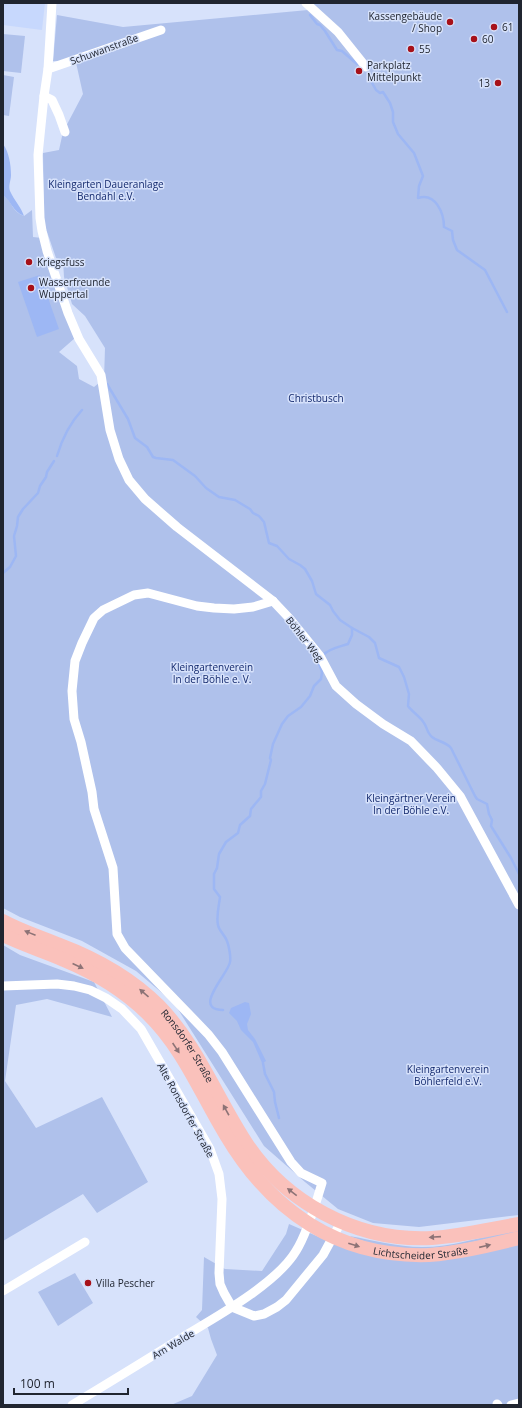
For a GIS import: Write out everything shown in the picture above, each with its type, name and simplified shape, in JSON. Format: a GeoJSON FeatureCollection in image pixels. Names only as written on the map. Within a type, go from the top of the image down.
{"type":"FeatureCollection","features":[{"type":"Feature","properties":{"kind":"main road","name":"Ronsdorfer Straße"},"geometry":{"type":"LineString","coordinates":[[3,921],[77,952],[106,966],[129,981],[151,999],[168,1017],[188,1044],[243,1138],[260,1161],[278,1180],[301,1200],[336,1220]]}},
{"type":"Feature","properties":{"kind":"main road","name":"Ronsdorfer Straße"},"geometry":{"type":"LineString","coordinates":[[3,935],[63,959],[100,977],[120,990],[148,1014],[167,1035],[183,1059],[234,1149],[253,1175],[271,1194],[300,1219],[328,1234]]}},
{"type":"Feature","properties":{"kind":"main road","name":"Lichtscheider Straße"},"geometry":{"type":"LineString","coordinates":[[336,1220],[373,1233],[401,1238],[454,1236],[519,1224]]}},
{"type":"Feature","properties":{"kind":"main road","name":"Lichtscheider Straße"},"geometry":{"type":"LineString","coordinates":[[328,1234],[345,1242],[374,1250],[413,1255],[449,1253],[519,1238]]}},
{"type":"Feature","properties":{"kind":"street"},"geometry":{"type":"LineString","coordinates":[[52,3],[48,70],[44,96],[52,100],[65,132]]}},
{"type":"Feature","properties":{"kind":"street"},"geometry":{"type":"LineString","coordinates":[[306,3],[338,32],[366,67]]}},
{"type":"Feature","properties":{"kind":"street","name":"Schuwanstraße"},"geometry":{"type":"LineString","coordinates":[[48,70],[160,30]]}},
{"type":"Feature","properties":{"kind":"street","name":"Böhler Weg"},"geometry":{"type":"LineString","coordinates":[[44,96],[38,155],[40,218],[42,231],[47,251],[79,340],[101,375],[110,430],[119,459],[129,480],[146,499],[177,527],[273,601],[290,619],[320,656],[336,686],[356,704],[383,724],[411,741],[438,768],[460,796],[519,906]]}},
{"type":"Feature","properties":{"kind":"street","name":"Am Walde"},"geometry":{"type":"LineString","coordinates":[[72,1405],[232,1307],[267,1282],[285,1266],[296,1251],[305,1232],[322,1183],[301,1173],[291,1162],[222,1052],[208,1034],[125,948],[120,940],[117,934],[113,868],[94,809],[92,792],[81,742],[74,719],[72,691],[75,661],[86,633],[94,618],[116,602],[134,595],[148,593],[197,606],[214,608],[234,609],[253,607],[273,601]]}},
{"type":"Feature","properties":{"kind":"street","name":"Alte Ronsdorfer Straße"},"geometry":{"type":"LineString","coordinates":[[3,986],[58,984],[90,990],[106,998],[122,1009],[141,1030],[210,1149],[220,1174],[222,1199],[219,1273],[220,1284],[232,1307]]}},
{"type":"Feature","properties":{"kind":"street"},"geometry":{"type":"LineString","coordinates":[[232,1307],[254,1316],[264,1314],[286,1300],[323,1254],[328,1234],[336,1220]]}},
{"type":"Feature","properties":{"kind":"street"},"geometry":{"type":"LineString","coordinates":[[3,1291],[86,1242]]}},
{"type":"Feature","properties":{"kind":"street"},"geometry":{"type":"LineString","coordinates":[[511,1405],[519,1403]]}},
{"type":"Feature","properties":{"kind":"shaded area"},"geometry":{"type":"Polygon","coordinates":[[[3,3],[45,3],[42,30],[3,25],[3,3]]]}},
{"type":"Feature","properties":{"kind":"shaded area"},"geometry":{"type":"Polygon","coordinates":[[[3,144],[7,151],[10,163],[11,175],[9,189],[24,216],[14,209],[3,195],[3,144]]]}},
{"type":"Feature","properties":{"kind":"shaded area"},"geometry":{"type":"Polygon","coordinates":[[[40,275],[59,329],[37,337],[18,282],[40,275]]]}},
{"type":"Feature","properties":{"kind":"shaded area"},"geometry":{"type":"Polygon","coordinates":[[[245,1002],[249,1003],[251,1014],[247,1024],[248,1030],[255,1039],[266,1061],[263,1063],[253,1042],[241,1030],[237,1021],[229,1013],[231,1008],[245,1002]]]}},
{"type":"Feature","properties":{"kind":"green space","name":"Christbusch"},"geometry":{"type":"Polygon","coordinates":[[[315,3],[519,3],[519,1215],[419,1227],[373,1223],[338,1209],[264,1146],[174,1003],[136,971],[82,941],[20,917],[3,908],[3,195],[20,214],[24,216],[32,210],[33,237],[42,238],[75,338],[59,352],[77,366],[79,379],[94,387],[104,379],[105,348],[85,316],[72,304],[64,277],[63,260],[56,258],[44,223],[43,153],[59,150],[63,132],[83,94],[75,58],[66,61],[53,61],[57,15],[123,27],[308,10],[308,5],[315,3]]]}},
{"type":"Feature","properties":{"kind":"green space"},"geometry":{"type":"Polygon","coordinates":[[[3,34],[25,36],[21,73],[3,71],[3,34]]]}},
{"type":"Feature","properties":{"kind":"green space"},"geometry":{"type":"Polygon","coordinates":[[[3,75],[14,77],[9,116],[3,115],[3,75]]]}},
{"type":"Feature","properties":{"kind":"green space"},"geometry":{"type":"Polygon","coordinates":[[[3,945],[20,955],[94,982],[112,1017],[47,999],[16,1005],[5,1081],[36,1128],[102,1097],[148,1182],[97,1213],[83,1194],[3,1241],[3,945]]]}},
{"type":"Feature","properties":{"kind":"green space"},"geometry":{"type":"Polygon","coordinates":[[[289,1224],[342,1247],[401,1260],[519,1241],[519,1405],[171,1405],[192,1396],[217,1355],[208,1328],[196,1317],[202,1310],[204,1257],[225,1269],[262,1271],[286,1234],[289,1224]]]}},
{"type":"Feature","properties":{"kind":"green space"},"geometry":{"type":"Polygon","coordinates":[[[519,1228],[519,1232],[463,1244],[426,1249],[388,1247],[369,1243],[349,1236],[403,1246],[422,1247],[459,1243],[519,1228]]]}},
{"type":"Feature","properties":{"kind":"green space"},"geometry":{"type":"Polygon","coordinates":[[[75,1273],[93,1303],[58,1326],[38,1292],[75,1273]]]}},
{"type":"Feature","properties":{"kind":"waterway"},"geometry":{"type":"LineString","coordinates":[[310,15],[325,31],[337,50],[342,51],[357,64]]}},
{"type":"Feature","properties":{"kind":"waterway"},"geometry":{"type":"LineString","coordinates":[[371,81],[376,90],[380,93],[383,92],[390,103],[393,112],[393,122],[398,134],[414,153],[423,176],[419,186],[418,198],[430,198],[438,205],[441,211],[444,227],[452,231],[453,240],[457,250],[485,270],[507,312]]}},
{"type":"Feature","properties":{"kind":"waterway"},"geometry":{"type":"LineString","coordinates":[[107,384],[128,419],[135,438],[147,447],[153,457],[173,460],[195,476],[206,488],[219,497],[235,500],[259,516],[264,522],[269,543],[277,546],[289,559],[305,569],[312,581],[316,594],[330,605],[340,620],[369,637],[375,643],[379,658],[399,667],[404,677],[409,694],[408,706],[422,721],[434,739],[451,748],[475,796],[477,799],[487,804],[492,820],[491,826],[519,874]]}},
{"type":"Feature","properties":{"kind":"waterway"},"geometry":{"type":"LineString","coordinates":[[57,456],[66,432],[82,410]]}},
{"type":"Feature","properties":{"kind":"waterway"},"geometry":{"type":"LineString","coordinates":[[3,573],[10,567],[16,556],[14,536],[18,517],[23,509],[38,493],[40,486],[54,461]]}},
{"type":"Feature","properties":{"kind":"waterway"},"geometry":{"type":"LineString","coordinates":[[323,655],[332,649],[348,644],[352,635],[352,628]]}},
{"type":"Feature","properties":{"kind":"waterway"},"geometry":{"type":"LineString","coordinates":[[223,1010],[214,1008],[210,1004],[214,990],[230,962],[230,952],[227,941],[217,922],[220,897],[214,889],[214,874],[217,868],[219,854],[226,842],[238,833],[240,825],[250,816],[251,809],[261,797],[261,791],[265,784],[271,760],[270,758],[273,744],[282,724],[288,716],[301,707],[310,696],[314,686],[321,679],[322,672],[319,663]]}},
{"type":"Feature","properties":{"kind":"waterway"},"geometry":{"type":"LineString","coordinates":[[263,1063],[265,1074],[274,1092],[279,1118]]}},
{"type":"Feature","properties":{"kind":"place","name":"Kassengebäude / Shop"},"geometry":{"type":"Point","coordinates":[450,22]}},
{"type":"Feature","properties":{"kind":"place","name":"61"},"geometry":{"type":"Point","coordinates":[494,27]}},
{"type":"Feature","properties":{"kind":"place","name":"60"},"geometry":{"type":"Point","coordinates":[474,39]}},
{"type":"Feature","properties":{"kind":"place","name":"55"},"geometry":{"type":"Point","coordinates":[411,49]}},
{"type":"Feature","properties":{"kind":"place","name":"Parkplatz Mittelpunkt"},"geometry":{"type":"Point","coordinates":[359,71]}},
{"type":"Feature","properties":{"kind":"place","name":"13"},"geometry":{"type":"Point","coordinates":[498,83]}},
{"type":"Feature","properties":{"kind":"place","name":"Kriegsfuss"},"geometry":{"type":"Point","coordinates":[29,262]}},
{"type":"Feature","properties":{"kind":"place","name":"Wasserfreunde Wuppertal"},"geometry":{"type":"Point","coordinates":[31,288]}},
{"type":"Feature","properties":{"kind":"place","name":"Villa Pescher"},"geometry":{"type":"Point","coordinates":[88,1283]}},
{"type":"Feature","properties":{"kind":"park label","name":"Kleingarten Daueranlage Bendahl e.V."},"geometry":{"type":"Point","coordinates":[106,190]}},
{"type":"Feature","properties":{"kind":"park label","name":"Kleingartenverein In der Böhle e. V."},"geometry":{"type":"Point","coordinates":[212,672]}},
{"type":"Feature","properties":{"kind":"park label","name":"Kleingärtner Verein In der Böhle e.V."},"geometry":{"type":"Point","coordinates":[411,804]}},
{"type":"Feature","properties":{"kind":"park label","name":"Kleingartenverein Böhlerfeld e.V."},"geometry":{"type":"Point","coordinates":[448,1074]}}]}
